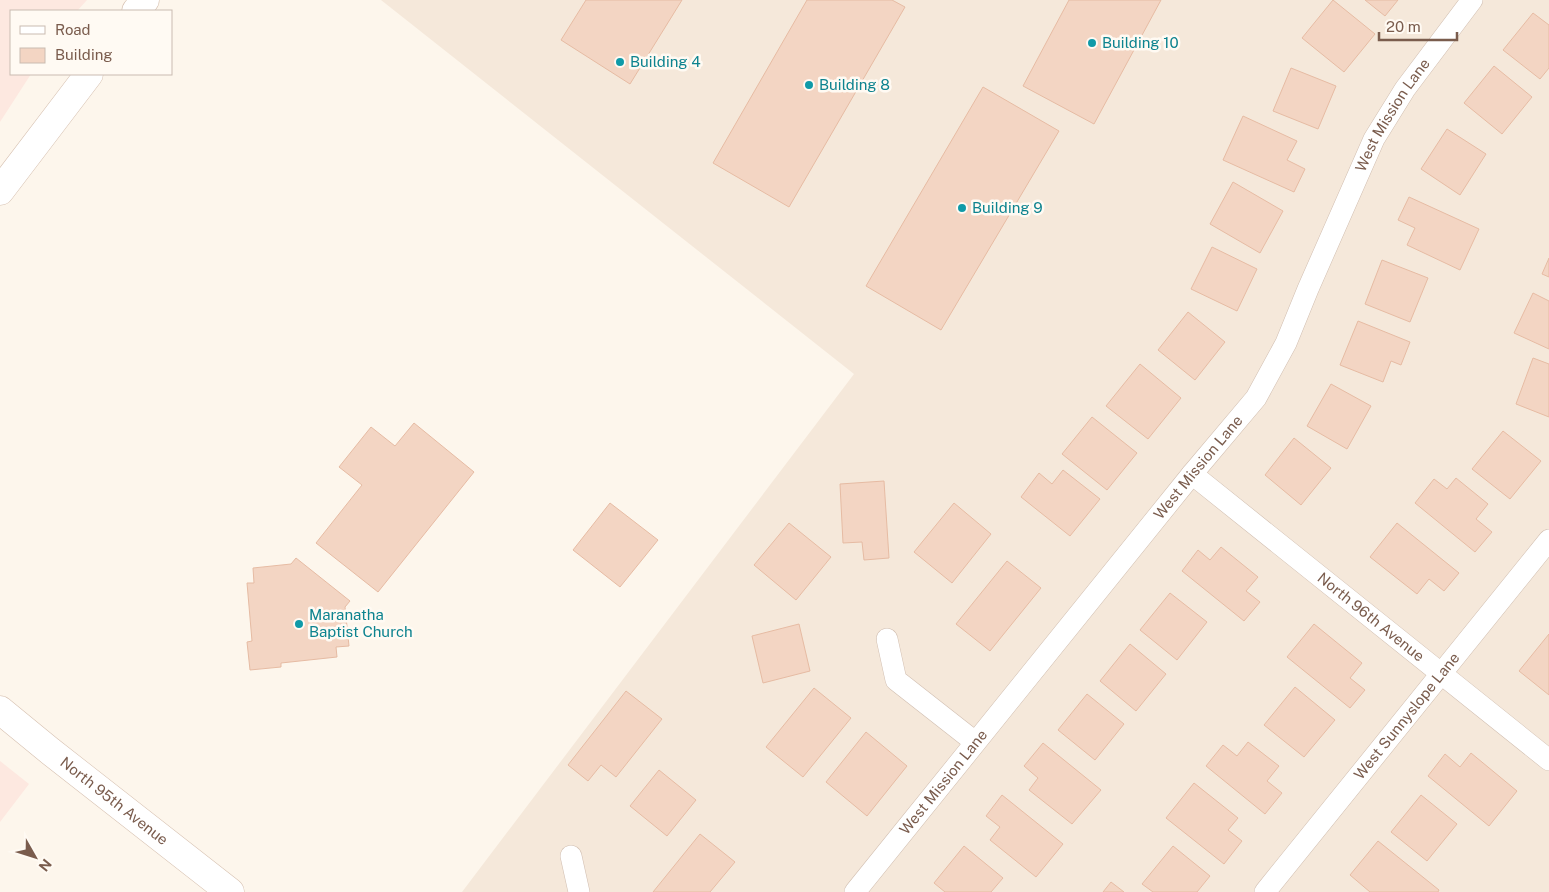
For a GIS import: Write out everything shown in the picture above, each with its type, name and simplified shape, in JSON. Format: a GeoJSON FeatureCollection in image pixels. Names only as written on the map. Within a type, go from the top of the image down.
{"type":"FeatureCollection","features":[{"type":"Feature","properties":{"kind":"street"},"geometry":{"type":"LineString","coordinates":[[137,10],[145,0]]}},
{"type":"Feature","properties":{"kind":"street","name":"West Mission Lane"},"geometry":{"type":"LineString","coordinates":[[855,892],[1192,474],[1256,398],[1286,343],[1374,139],[1405,89],[1472,0]]}},
{"type":"Feature","properties":{"kind":"street"},"geometry":{"type":"LineString","coordinates":[[0,191],[88,75]]}},
{"type":"Feature","properties":{"kind":"street","name":"North 96th Avenue"},"geometry":{"type":"LineString","coordinates":[[1192,474],[1549,760]]}},
{"type":"Feature","properties":{"kind":"street","name":"West Sunnyslope Lane"},"geometry":{"type":"LineString","coordinates":[[1265,892],[1549,540]]}},
{"type":"Feature","properties":{"kind":"street"},"geometry":{"type":"LineString","coordinates":[[887,639],[896,680],[975,742]]}},
{"type":"Feature","properties":{"kind":"street","name":"North 95th Avenue"},"geometry":{"type":"LineString","coordinates":[[0,710],[230,892]]}},
{"type":"Feature","properties":{"kind":"street"},"geometry":{"type":"LineString","coordinates":[[571,856],[580,892]]}},
{"type":"Feature","properties":{"kind":"shaded area"},"geometry":{"type":"Polygon","coordinates":[[[0,0],[87,0],[78,10],[10,10],[10,75],[30,75],[0,122],[0,0]]]}},
{"type":"Feature","properties":{"kind":"shaded area"},"geometry":{"type":"Polygon","coordinates":[[[381,0],[1549,0],[1549,892],[462,892],[854,374],[381,0]]]}},
{"type":"Feature","properties":{"kind":"shaded area"},"geometry":{"type":"Polygon","coordinates":[[[0,761],[29,784],[0,822],[0,761]]]}},
{"type":"Feature","properties":{"kind":"building","name":"Building 4"},"geometry":{"type":"Polygon","coordinates":[[[586,0],[682,0],[630,84],[561,40],[586,0]]]}},
{"type":"Feature","properties":{"kind":"building","name":"Building 8"},"geometry":{"type":"Polygon","coordinates":[[[807,0],[892,0],[905,7],[789,207],[713,163],[807,0]]]}},
{"type":"Feature","properties":{"kind":"building","name":"Building 10"},"geometry":{"type":"Polygon","coordinates":[[[1069,0],[1161,0],[1094,124],[1023,86],[1069,0]]]}},
{"type":"Feature","properties":{"kind":"building"},"geometry":{"type":"Polygon","coordinates":[[[1333,0],[1375,34],[1344,72],[1302,38],[1333,0]]]}},
{"type":"Feature","properties":{"kind":"building"},"geometry":{"type":"Polygon","coordinates":[[[1365,0],[1398,0],[1385,16],[1365,0]]]}},
{"type":"Feature","properties":{"kind":"building"},"geometry":{"type":"Polygon","coordinates":[[[1533,13],[1549,25],[1549,68],[1540,79],[1503,50],[1533,13]]]}},
{"type":"Feature","properties":{"kind":"building"},"geometry":{"type":"Polygon","coordinates":[[[1494,66],[1532,97],[1502,134],[1464,103],[1494,66]]]}},
{"type":"Feature","properties":{"kind":"building"},"geometry":{"type":"Polygon","coordinates":[[[1291,68],[1336,86],[1318,129],[1273,111],[1291,68]]]}},
{"type":"Feature","properties":{"kind":"building","name":"Building 9"},"geometry":{"type":"Polygon","coordinates":[[[983,87],[1059,131],[941,330],[866,286],[983,87]]]}},
{"type":"Feature","properties":{"kind":"building"},"geometry":{"type":"Polygon","coordinates":[[[1243,116],[1297,141],[1287,160],[1305,169],[1294,192],[1223,160],[1243,116]]]}},
{"type":"Feature","properties":{"kind":"building"},"geometry":{"type":"Polygon","coordinates":[[[1447,129],[1486,154],[1460,195],[1421,169],[1447,129]]]}},
{"type":"Feature","properties":{"kind":"building"},"geometry":{"type":"Polygon","coordinates":[[[1233,182],[1283,211],[1260,253],[1210,224],[1233,182]]]}},
{"type":"Feature","properties":{"kind":"building"},"geometry":{"type":"Polygon","coordinates":[[[1409,197],[1479,229],[1460,270],[1407,245],[1415,228],[1398,220],[1409,197]]]}},
{"type":"Feature","properties":{"kind":"building"},"geometry":{"type":"Polygon","coordinates":[[[1212,247],[1257,269],[1237,311],[1191,289],[1212,247]]]}},
{"type":"Feature","properties":{"kind":"building"},"geometry":{"type":"Polygon","coordinates":[[[1549,258],[1549,277],[1542,274],[1549,258]]]}},
{"type":"Feature","properties":{"kind":"building"},"geometry":{"type":"Polygon","coordinates":[[[1382,260],[1428,278],[1410,322],[1365,304],[1382,260]]]}},
{"type":"Feature","properties":{"kind":"building"},"geometry":{"type":"Polygon","coordinates":[[[1533,293],[1549,301],[1549,349],[1514,333],[1533,293]]]}},
{"type":"Feature","properties":{"kind":"building"},"geometry":{"type":"Polygon","coordinates":[[[1188,312],[1225,342],[1195,380],[1158,350],[1188,312]]]}},
{"type":"Feature","properties":{"kind":"building"},"geometry":{"type":"Polygon","coordinates":[[[1358,321],[1410,342],[1401,365],[1391,361],[1383,382],[1340,365],[1358,321]]]}},
{"type":"Feature","properties":{"kind":"building"},"geometry":{"type":"Polygon","coordinates":[[[1533,358],[1549,364],[1549,417],[1516,404],[1533,358]]]}},
{"type":"Feature","properties":{"kind":"building"},"geometry":{"type":"Polygon","coordinates":[[[1140,364],[1181,398],[1148,439],[1106,406],[1140,364]]]}},
{"type":"Feature","properties":{"kind":"building"},"geometry":{"type":"Polygon","coordinates":[[[1331,384],[1371,406],[1347,449],[1307,426],[1331,384]]]}},
{"type":"Feature","properties":{"kind":"building"},"geometry":{"type":"Polygon","coordinates":[[[1092,417],[1137,453],[1107,490],[1062,454],[1092,417]]]}},
{"type":"Feature","properties":{"kind":"building"},"geometry":{"type":"Polygon","coordinates":[[[414,423],[474,472],[378,592],[316,543],[362,485],[339,467],[371,427],[395,446],[414,423]]]}},
{"type":"Feature","properties":{"kind":"building"},"geometry":{"type":"Polygon","coordinates":[[[1503,431],[1541,461],[1510,499],[1472,469],[1503,431]]]}},
{"type":"Feature","properties":{"kind":"building"},"geometry":{"type":"Polygon","coordinates":[[[1294,438],[1331,468],[1301,505],[1265,475],[1294,438]]]}},
{"type":"Feature","properties":{"kind":"building"},"geometry":{"type":"Polygon","coordinates":[[[1063,470],[1100,499],[1070,536],[1021,497],[1039,473],[1052,484],[1063,470]]]}},
{"type":"Feature","properties":{"kind":"building"},"geometry":{"type":"Polygon","coordinates":[[[1456,478],[1488,504],[1476,519],[1492,532],[1475,552],[1415,503],[1434,479],[1447,489],[1456,478]]]}},
{"type":"Feature","properties":{"kind":"building"},"geometry":{"type":"Polygon","coordinates":[[[884,481],[889,558],[864,560],[862,542],[843,543],[840,484],[884,481]]]}},
{"type":"Feature","properties":{"kind":"building"},"geometry":{"type":"Polygon","coordinates":[[[610,503],[658,540],[620,587],[573,550],[610,503]]]}},
{"type":"Feature","properties":{"kind":"building"},"geometry":{"type":"Polygon","coordinates":[[[954,503],[991,534],[952,583],[914,552],[954,503]]]}},
{"type":"Feature","properties":{"kind":"building"},"geometry":{"type":"Polygon","coordinates":[[[789,523],[831,557],[796,600],[754,565],[789,523]]]}},
{"type":"Feature","properties":{"kind":"building"},"geometry":{"type":"Polygon","coordinates":[[[1397,523],[1459,573],[1444,591],[1429,579],[1417,594],[1370,557],[1397,523]]]}},
{"type":"Feature","properties":{"kind":"building"},"geometry":{"type":"Polygon","coordinates":[[[1221,547],[1258,577],[1246,591],[1260,602],[1244,621],[1182,571],[1198,550],[1210,560],[1221,547]]]}},
{"type":"Feature","properties":{"kind":"building","name":"Maranatha Baptist Church"},"geometry":{"type":"Polygon","coordinates":[[[296,558],[350,601],[345,607],[349,646],[336,647],[337,657],[281,663],[281,667],[250,670],[247,642],[252,641],[247,583],[254,583],[253,568],[291,564],[296,558]]]}},
{"type":"Feature","properties":{"kind":"building"},"geometry":{"type":"Polygon","coordinates":[[[1007,561],[1041,588],[990,651],[956,624],[1007,561]]]}},
{"type":"Feature","properties":{"kind":"building"},"geometry":{"type":"Polygon","coordinates":[[[1170,593],[1207,622],[1177,660],[1140,630],[1170,593]]]}},
{"type":"Feature","properties":{"kind":"building"},"geometry":{"type":"Polygon","coordinates":[[[799,624],[810,671],[763,683],[752,636],[799,624]]]}},
{"type":"Feature","properties":{"kind":"building"},"geometry":{"type":"Polygon","coordinates":[[[1314,624],[1362,663],[1350,678],[1365,690],[1350,708],[1287,657],[1314,624]]]}},
{"type":"Feature","properties":{"kind":"building"},"geometry":{"type":"Polygon","coordinates":[[[1549,634],[1549,695],[1519,671],[1549,634]]]}},
{"type":"Feature","properties":{"kind":"building"},"geometry":{"type":"Polygon","coordinates":[[[1130,644],[1166,674],[1136,711],[1100,681],[1130,644]]]}},
{"type":"Feature","properties":{"kind":"building"},"geometry":{"type":"Polygon","coordinates":[[[1295,687],[1335,720],[1304,757],[1264,725],[1295,687]]]}},
{"type":"Feature","properties":{"kind":"building"},"geometry":{"type":"Polygon","coordinates":[[[814,688],[851,718],[803,777],[766,747],[814,688]]]}},
{"type":"Feature","properties":{"kind":"building"},"geometry":{"type":"Polygon","coordinates":[[[626,691],[662,719],[616,777],[601,765],[588,781],[568,765],[626,691]]]}},
{"type":"Feature","properties":{"kind":"building"},"geometry":{"type":"Polygon","coordinates":[[[1087,694],[1124,724],[1095,760],[1058,730],[1087,694]]]}},
{"type":"Feature","properties":{"kind":"building"},"geometry":{"type":"Polygon","coordinates":[[[866,732],[907,766],[867,816],[826,782],[866,732]]]}},
{"type":"Feature","properties":{"kind":"building"},"geometry":{"type":"Polygon","coordinates":[[[1248,742],[1279,766],[1267,781],[1282,793],[1265,814],[1206,766],[1223,745],[1237,756],[1248,742]]]}},
{"type":"Feature","properties":{"kind":"building"},"geometry":{"type":"Polygon","coordinates":[[[1043,743],[1101,790],[1072,824],[1029,790],[1038,778],[1024,766],[1043,743]]]}},
{"type":"Feature","properties":{"kind":"building"},"geometry":{"type":"Polygon","coordinates":[[[1471,753],[1517,791],[1489,826],[1428,776],[1445,754],[1460,767],[1471,753]]]}},
{"type":"Feature","properties":{"kind":"building"},"geometry":{"type":"Polygon","coordinates":[[[659,770],[696,800],[667,836],[630,806],[659,770]]]}},
{"type":"Feature","properties":{"kind":"building"},"geometry":{"type":"Polygon","coordinates":[[[1194,783],[1238,818],[1228,830],[1242,841],[1224,864],[1166,818],[1194,783]]]}},
{"type":"Feature","properties":{"kind":"building"},"geometry":{"type":"Polygon","coordinates":[[[1002,795],[1063,844],[1036,877],[990,840],[1000,827],[986,816],[1002,795]]]}},
{"type":"Feature","properties":{"kind":"building"},"geometry":{"type":"Polygon","coordinates":[[[1421,795],[1457,824],[1427,861],[1391,832],[1421,795]]]}},
{"type":"Feature","properties":{"kind":"building"},"geometry":{"type":"Polygon","coordinates":[[[700,834],[735,862],[710,892],[653,892],[700,834]]]}},
{"type":"Feature","properties":{"kind":"building"},"geometry":{"type":"Polygon","coordinates":[[[1378,841],[1439,890],[1438,892],[1370,892],[1350,875],[1378,841]]]}},
{"type":"Feature","properties":{"kind":"building"},"geometry":{"type":"Polygon","coordinates":[[[964,846],[1003,878],[991,892],[945,892],[934,883],[964,846]]]}},
{"type":"Feature","properties":{"kind":"building"},"geometry":{"type":"Polygon","coordinates":[[[1173,846],[1210,876],[1197,892],[1153,892],[1142,884],[1173,846]]]}},
{"type":"Feature","properties":{"kind":"building"},"geometry":{"type":"Polygon","coordinates":[[[1111,882],[1124,892],[1103,892],[1111,882]]]}},
{"type":"Feature","properties":{"kind":"place","name":"Building 10"},"geometry":{"type":"Point","coordinates":[1092,43]}},
{"type":"Feature","properties":{"kind":"place","name":"Building 4"},"geometry":{"type":"Point","coordinates":[620,62]}},
{"type":"Feature","properties":{"kind":"place","name":"Building 8"},"geometry":{"type":"Point","coordinates":[809,85]}},
{"type":"Feature","properties":{"kind":"place","name":"Building 9"},"geometry":{"type":"Point","coordinates":[962,208]}},
{"type":"Feature","properties":{"kind":"place","name":"Maranatha Baptist Church"},"geometry":{"type":"Point","coordinates":[299,624]}}]}
